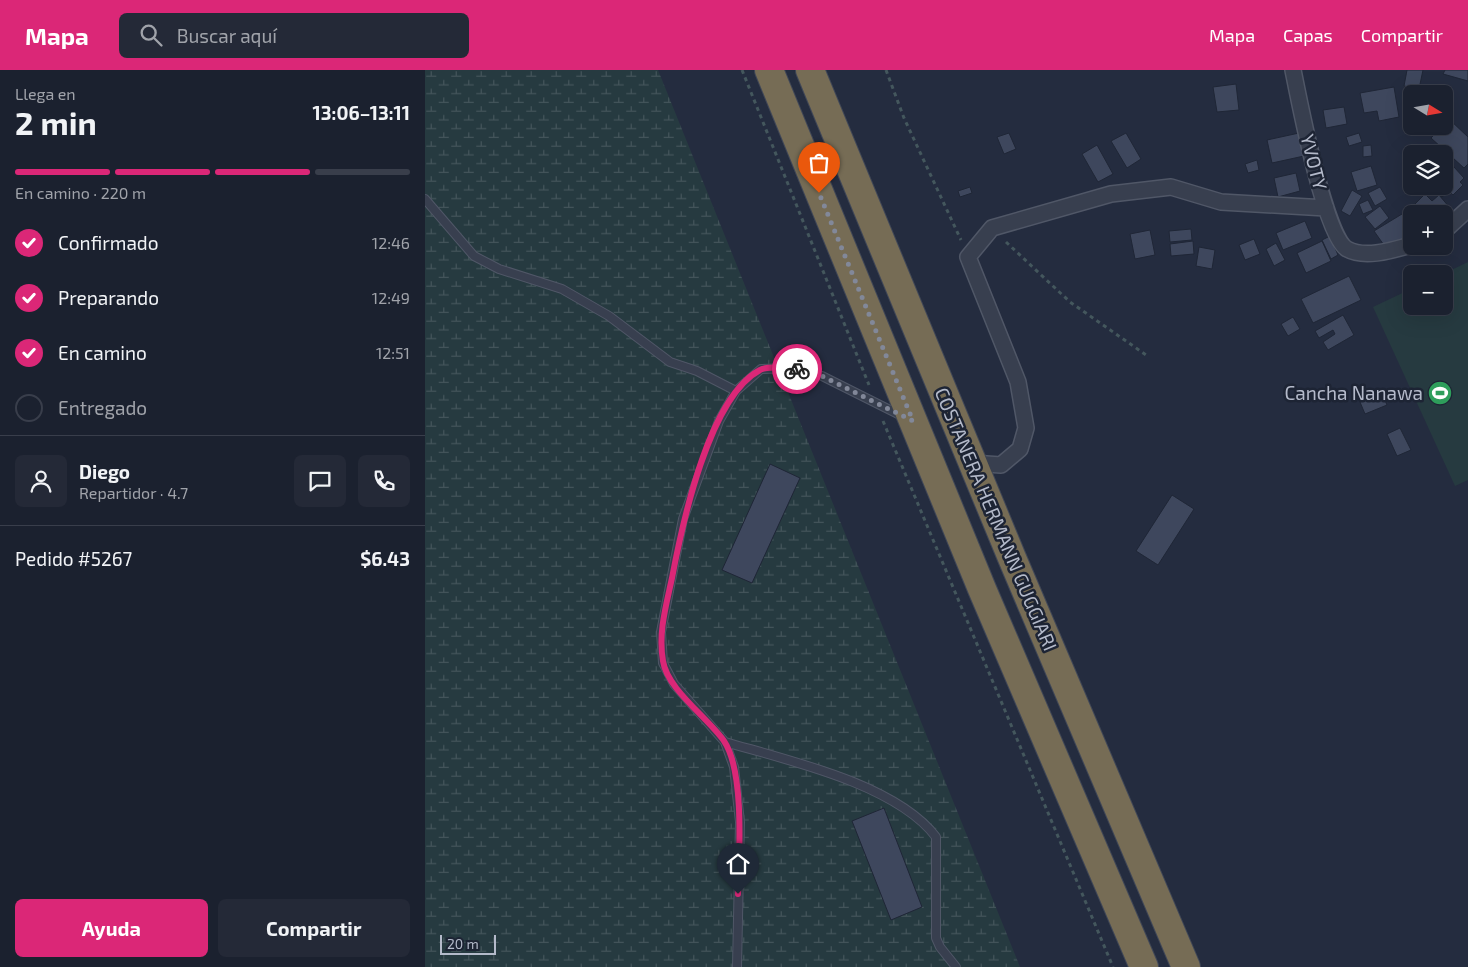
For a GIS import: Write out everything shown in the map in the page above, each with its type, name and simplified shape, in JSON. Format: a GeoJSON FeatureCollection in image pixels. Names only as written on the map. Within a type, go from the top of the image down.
{"type":"FeatureCollection","features":[{"type":"Feature","properties":{"kind":"highway","name":"COSTANERA HERMANN GUGGIARI"},"geometry":{"type":"LineString","coordinates":[[769,70],[913,421],[1144,967]]}},
{"type":"Feature","properties":{"kind":"highway","name":"COSTANERA HERMANN GUGGIARI"},"geometry":{"type":"LineString","coordinates":[[810,70],[972,463],[1186,967]]}},
{"type":"Feature","properties":{"kind":"street","name":"YVOTY"},"geometry":{"type":"LineString","coordinates":[[1293,70],[1311,158],[1326,208],[1341,243],[1348,250],[1369,254],[1403,247]]}},
{"type":"Feature","properties":{"kind":"street"},"geometry":{"type":"LineString","coordinates":[[972,463],[1001,465],[1020,450],[1026,428],[1018,382],[968,257],[992,228],[1111,194],[1171,187],[1221,202],[1326,208]]}},
{"type":"Feature","properties":{"kind":"street"},"geometry":{"type":"LineString","coordinates":[[1453,223],[1468,209]]}},
{"type":"Feature","properties":{"kind":"lane"},"geometry":{"type":"LineString","coordinates":[[425,199],[474,256],[499,269],[562,289],[609,316],[669,362],[697,371],[736,391]]}},
{"type":"Feature","properties":{"kind":"lane"},"geometry":{"type":"LineString","coordinates":[[737,967],[740,822],[734,767],[725,742],[674,684],[663,663],[661,632],[683,519],[719,421],[736,391],[761,369],[795,368],[822,376],[913,421]]}},
{"type":"Feature","properties":{"kind":"lane"},"geometry":{"type":"LineString","coordinates":[[725,742],[829,772],[886,798],[927,825],[936,837],[936,938],[940,947],[956,967]]}},
{"type":"Feature","properties":{"kind":"path"},"geometry":{"type":"LineString","coordinates":[[742,70],[876,402],[1113,967]]}},
{"type":"Feature","properties":{"kind":"path"},"geometry":{"type":"LineString","coordinates":[[886,70],[904,118],[968,257]]}},
{"type":"Feature","properties":{"kind":"path"},"geometry":{"type":"LineString","coordinates":[[992,228],[1070,302],[1149,357]]}},
{"type":"Feature","properties":{"kind":"green space"},"geometry":{"type":"Polygon","coordinates":[[[425,70],[658,70],[1020,967],[425,967],[425,70]]]}},
{"type":"Feature","properties":{"kind":"green space","name":"Cancha Nanawa"},"geometry":{"type":"Polygon","coordinates":[[[1468,262],[1468,480],[1455,486],[1373,307],[1403,293],[1403,315],[1453,315],[1453,269],[1468,262]]]}},
{"type":"Feature","properties":{"kind":"building"},"geometry":{"type":"Polygon","coordinates":[[[1407,70],[1423,70],[1420,85],[1404,85],[1407,70]]]}},
{"type":"Feature","properties":{"kind":"building"},"geometry":{"type":"Polygon","coordinates":[[[1445,70],[1468,70],[1468,81],[1443,74],[1445,70]]]}},
{"type":"Feature","properties":{"kind":"building"},"geometry":{"type":"Polygon","coordinates":[[[1236,84],[1239,110],[1217,112],[1213,87],[1236,84]]]}},
{"type":"Feature","properties":{"kind":"building"},"geometry":{"type":"Polygon","coordinates":[[[1394,87],[1399,117],[1379,121],[1377,111],[1364,113],[1360,93],[1394,87]]]}},
{"type":"Feature","properties":{"kind":"building"},"geometry":{"type":"Polygon","coordinates":[[[1344,107],[1347,124],[1326,128],[1323,110],[1344,107]]]}},
{"type":"Feature","properties":{"kind":"building"},"geometry":{"type":"Polygon","coordinates":[[[1453,123],[1468,137],[1468,164],[1464,168],[1453,158],[1453,145],[1439,145],[1431,138],[1434,135],[1453,135],[1453,123]]]}},
{"type":"Feature","properties":{"kind":"building"},"geometry":{"type":"Polygon","coordinates":[[[1009,133],[1016,149],[1004,154],[997,137],[1009,133]]]}},
{"type":"Feature","properties":{"kind":"building"},"geometry":{"type":"Polygon","coordinates":[[[1126,133],[1141,159],[1127,168],[1111,141],[1126,133]]]}},
{"type":"Feature","properties":{"kind":"building"},"geometry":{"type":"Polygon","coordinates":[[[1299,133],[1304,156],[1272,163],[1267,140],[1299,133]]]}},
{"type":"Feature","properties":{"kind":"building"},"geometry":{"type":"Polygon","coordinates":[[[1359,133],[1362,142],[1349,146],[1346,137],[1359,133]]]}},
{"type":"Feature","properties":{"kind":"building"},"geometry":{"type":"Polygon","coordinates":[[[1097,145],[1113,174],[1098,182],[1082,154],[1097,145]]]}},
{"type":"Feature","properties":{"kind":"building"},"geometry":{"type":"Polygon","coordinates":[[[1371,145],[1372,156],[1363,157],[1363,146],[1371,145]]]}},
{"type":"Feature","properties":{"kind":"building"},"geometry":{"type":"Polygon","coordinates":[[[1257,160],[1259,170],[1248,173],[1245,164],[1257,160]]]}},
{"type":"Feature","properties":{"kind":"building"},"geometry":{"type":"Polygon","coordinates":[[[1371,166],[1377,185],[1357,191],[1351,172],[1371,166]]]}},
{"type":"Feature","properties":{"kind":"building"},"geometry":{"type":"Polygon","coordinates":[[[1453,166],[1464,178],[1460,182],[1463,185],[1453,195],[1453,166]]]}},
{"type":"Feature","properties":{"kind":"building"},"geometry":{"type":"Polygon","coordinates":[[[1296,173],[1300,191],[1278,197],[1274,178],[1296,173]]]}},
{"type":"Feature","properties":{"kind":"building"},"geometry":{"type":"Polygon","coordinates":[[[970,187],[972,193],[960,197],[958,191],[970,187]]]}},
{"type":"Feature","properties":{"kind":"building"},"geometry":{"type":"Polygon","coordinates":[[[1380,187],[1387,199],[1375,206],[1368,193],[1380,187]]]}},
{"type":"Feature","properties":{"kind":"building"},"geometry":{"type":"Polygon","coordinates":[[[1352,190],[1362,196],[1350,216],[1341,211],[1352,190]]]}},
{"type":"Feature","properties":{"kind":"building"},"geometry":{"type":"Polygon","coordinates":[[[1424,195],[1432,201],[1439,195],[1447,205],[1414,205],[1424,195]]]}},
{"type":"Feature","properties":{"kind":"building"},"geometry":{"type":"Polygon","coordinates":[[[1368,200],[1373,210],[1363,214],[1359,204],[1368,200]]]}},
{"type":"Feature","properties":{"kind":"building"},"geometry":{"type":"Polygon","coordinates":[[[1380,206],[1389,218],[1375,229],[1365,217],[1380,206]]]}},
{"type":"Feature","properties":{"kind":"building"},"geometry":{"type":"Polygon","coordinates":[[[1402,214],[1403,241],[1386,248],[1374,231],[1402,214]]]}},
{"type":"Feature","properties":{"kind":"building"},"geometry":{"type":"Polygon","coordinates":[[[1305,221],[1312,238],[1283,250],[1276,233],[1305,221]]]}},
{"type":"Feature","properties":{"kind":"building"},"geometry":{"type":"Polygon","coordinates":[[[1191,229],[1192,240],[1170,242],[1169,231],[1191,229]]]}},
{"type":"Feature","properties":{"kind":"building"},"geometry":{"type":"Polygon","coordinates":[[[1150,230],[1155,255],[1135,259],[1130,234],[1150,230]]]}},
{"type":"Feature","properties":{"kind":"building"},"geometry":{"type":"Polygon","coordinates":[[[1330,236],[1338,255],[1331,259],[1322,240],[1330,236]]]}},
{"type":"Feature","properties":{"kind":"building"},"geometry":{"type":"Polygon","coordinates":[[[1254,239],[1260,254],[1245,260],[1239,245],[1254,239]]]}},
{"type":"Feature","properties":{"kind":"building"},"geometry":{"type":"Polygon","coordinates":[[[1193,241],[1194,254],[1171,256],[1170,244],[1193,241]]]}},
{"type":"Feature","properties":{"kind":"building"},"geometry":{"type":"Polygon","coordinates":[[[1322,241],[1331,261],[1306,273],[1297,253],[1322,241]]]}},
{"type":"Feature","properties":{"kind":"building"},"geometry":{"type":"Polygon","coordinates":[[[1276,243],[1285,260],[1274,266],[1266,249],[1276,243]]]}},
{"type":"Feature","properties":{"kind":"building"},"geometry":{"type":"Polygon","coordinates":[[[1199,247],[1215,250],[1212,269],[1196,266],[1199,247]]]}},
{"type":"Feature","properties":{"kind":"building"},"geometry":{"type":"Polygon","coordinates":[[[1349,276],[1361,300],[1313,323],[1301,299],[1349,276]]]}},
{"type":"Feature","properties":{"kind":"building"},"geometry":{"type":"Polygon","coordinates":[[[1343,315],[1354,335],[1328,350],[1323,342],[1335,334],[1333,330],[1319,338],[1315,331],[1343,315]]]}},
{"type":"Feature","properties":{"kind":"building"},"geometry":{"type":"Polygon","coordinates":[[[1293,317],[1300,329],[1288,336],[1281,324],[1293,317]]]}},
{"type":"Feature","properties":{"kind":"building"},"geometry":{"type":"Polygon","coordinates":[[[1382,393],[1387,405],[1365,414],[1360,402],[1382,393]]]}},
{"type":"Feature","properties":{"kind":"building"},"geometry":{"type":"Polygon","coordinates":[[[1400,428],[1411,450],[1397,456],[1387,434],[1400,428]]]}},
{"type":"Feature","properties":{"kind":"building"},"geometry":{"type":"Polygon","coordinates":[[[770,464],[800,478],[752,583],[722,570],[770,464]]]}},
{"type":"Feature","properties":{"kind":"building"},"geometry":{"type":"Polygon","coordinates":[[[1172,495],[1194,509],[1158,565],[1136,551],[1172,495]]]}},
{"type":"Feature","properties":{"kind":"building"},"geometry":{"type":"Polygon","coordinates":[[[884,808],[922,907],[891,920],[852,821],[884,808]]]}},
{"type":"Feature","properties":{"kind":"way so far"},"geometry":{"type":"LineString","coordinates":[[797,369],[822,376],[913,421],[819,193]]}},
{"type":"Feature","properties":{"kind":"place","name":"Cancha Nanawa"},"geometry":{"type":"Point","coordinates":[1440,393]}},
{"type":"Feature","properties":{"kind":"route"},"geometry":{"type":"LineString","coordinates":[[738,894],[740,822],[734,767],[725,742],[693,708],[674,684],[663,663],[661,632],[683,519],[719,421],[736,391],[761,369],[797,369]]}}]}
